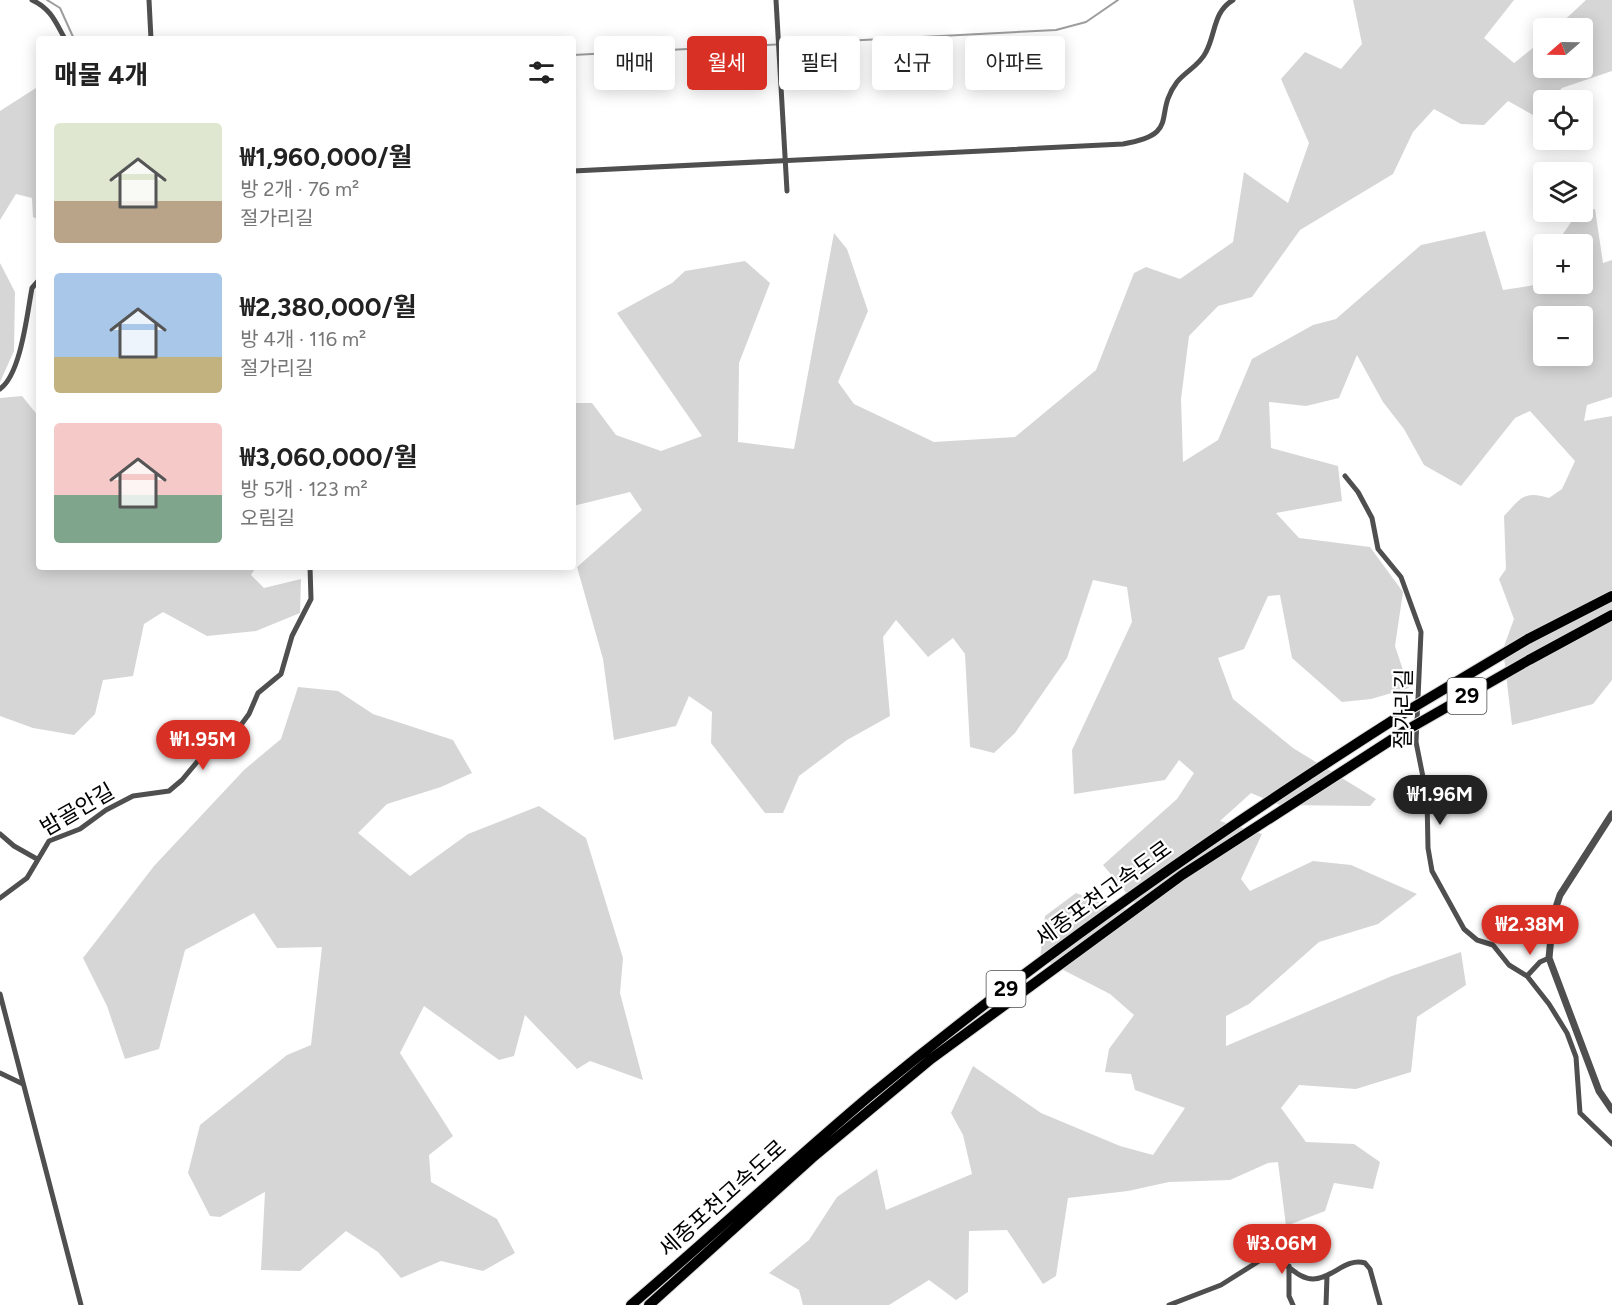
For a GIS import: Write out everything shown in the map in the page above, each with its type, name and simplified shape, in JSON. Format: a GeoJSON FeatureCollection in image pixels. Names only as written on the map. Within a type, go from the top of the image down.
{"type":"FeatureCollection","features":[{"type":"Feature","properties":{"kind":"highway","name":"세종포천고속도로"},"geometry":{"type":"LineString","coordinates":[[631,1305],[865,1101],[1023,975],[1227,829],[1409,710],[1528,639],[1612,596]]}},
{"type":"Feature","properties":{"kind":"highway","name":"세종포천고속도로"},"geometry":{"type":"LineString","coordinates":[[649,1305],[812,1158],[932,1059],[1182,875],[1405,732],[1612,615]]}},
{"type":"Feature","properties":{"kind":"street"},"geometry":{"type":"LineString","coordinates":[[32,0],[45,6],[55,17],[64,36]]}},
{"type":"Feature","properties":{"kind":"street"},"geometry":{"type":"LineString","coordinates":[[149,0],[151,36]]}},
{"type":"Feature","properties":{"kind":"street"},"geometry":{"type":"LineString","coordinates":[[776,0],[787,191]]}},
{"type":"Feature","properties":{"kind":"street"},"geometry":{"type":"LineString","coordinates":[[576,171],[1123,144],[1146,140],[1159,132],[1166,119],[1166,106],[1178,80],[1206,53],[1217,17],[1233,0]]}},
{"type":"Feature","properties":{"kind":"street"},"geometry":{"type":"LineString","coordinates":[[0,389],[8,383],[15,370],[32,288],[36,283]]}},
{"type":"Feature","properties":{"kind":"street","name":"절가리길"},"geometry":{"type":"LineString","coordinates":[[1345,476],[1358,492],[1372,518],[1378,549],[1401,577],[1421,632],[1416,724],[1419,762],[1428,805],[1428,849],[1432,871],[1452,909],[1471,937],[1492,945],[1509,965],[1527,976],[1550,1004],[1573,1046],[1580,1113],[1612,1144]]}},
{"type":"Feature","properties":{"kind":"street","name":"밤골안길"},"geometry":{"type":"LineString","coordinates":[[0,898],[27,878],[49,841],[80,829],[118,802],[133,796],[169,790],[176,786],[202,756],[235,734],[249,714],[258,693],[281,674],[292,636],[311,599],[310,570]]}},
{"type":"Feature","properties":{"kind":"street"},"geometry":{"type":"LineString","coordinates":[[1612,814],[1560,896],[1553,916],[1549,958],[1599,1091],[1612,1110]]}},
{"type":"Feature","properties":{"kind":"street"},"geometry":{"type":"LineString","coordinates":[[0,834],[14,846],[37,859]]}},
{"type":"Feature","properties":{"kind":"street"},"geometry":{"type":"LineString","coordinates":[[1527,976],[1540,962],[1549,958]]}},
{"type":"Feature","properties":{"kind":"street"},"geometry":{"type":"LineString","coordinates":[[0,994],[81,1305]]}},
{"type":"Feature","properties":{"kind":"street"},"geometry":{"type":"LineString","coordinates":[[0,1074],[23,1084]]}},
{"type":"Feature","properties":{"kind":"street"},"geometry":{"type":"LineString","coordinates":[[1169,1305],[1221,1285],[1268,1256],[1308,1278],[1327,1276],[1353,1262],[1365,1263],[1370,1269],[1380,1305]]}},
{"type":"Feature","properties":{"kind":"street"},"geometry":{"type":"LineString","coordinates":[[1289,1266],[1289,1296],[1293,1305]]}},
{"type":"Feature","properties":{"kind":"street"},"geometry":{"type":"LineString","coordinates":[[1326,1305],[1327,1276]]}},
{"type":"Feature","properties":{"kind":"shaded area"},"geometry":{"type":"Polygon","coordinates":[[[1353,0],[1514,0],[1484,38],[1514,63],[1533,48],[1533,78],[1591,78],[1560,90],[1533,90],[1533,115],[1508,101],[1484,125],[1461,124],[1434,109],[1413,132],[1393,174],[1300,230],[1252,297],[1218,306],[1189,336],[1181,399],[1183,462],[1218,440],[1252,359],[1313,325],[1336,319],[1421,245],[1485,231],[1503,290],[1533,285],[1533,294],[1593,294],[1593,234],[1563,234],[1571,222],[1593,222],[1593,209],[1595,209],[1603,263],[1612,260],[1612,397],[1587,405],[1584,421],[1612,416],[1612,680],[1593,704],[1512,725],[1503,649],[1514,619],[1499,579],[1506,569],[1504,516],[1528,495],[1549,498],[1562,489],[1575,461],[1530,411],[1515,418],[1461,486],[1424,465],[1404,429],[1383,402],[1357,355],[1339,398],[1306,406],[1269,402],[1271,448],[1338,466],[1342,501],[1276,513],[1299,538],[1370,547],[1403,592],[1395,646],[1409,688],[1371,699],[1342,702],[1292,658],[1280,595],[1268,596],[1244,649],[1218,658],[1233,699],[1293,748],[1376,799],[1370,806],[1280,805],[1251,793],[1220,821],[1262,834],[1241,879],[1250,891],[1313,861],[1351,865],[1417,894],[1378,924],[1319,942],[1249,1004],[1226,1016],[1226,1046],[1392,976],[1461,952],[1466,985],[1417,1017],[1411,1072],[1356,1089],[1299,1085],[1281,1108],[1306,1142],[1354,1144],[1380,1162],[1373,1189],[1334,1183],[1325,1211],[1286,1226],[1278,1162],[1268,1163],[1230,1180],[1169,1182],[1128,1191],[1068,1198],[1056,1276],[1043,1284],[1007,1230],[969,1231],[968,1292],[956,1300],[929,1280],[889,1305],[803,1305],[799,1290],[769,1273],[809,1240],[837,1197],[877,1169],[886,1210],[972,1174],[963,1135],[951,1113],[973,1066],[1041,1113],[1120,1146],[1153,1155],[1185,1108],[1135,1090],[1131,1074],[1105,1072],[1109,1049],[1134,1015],[1110,994],[1040,958],[1045,916],[1076,893],[1114,908],[1140,909],[1103,865],[1177,799],[1194,773],[1179,760],[1165,780],[1074,794],[1072,750],[1132,622],[1127,587],[1093,580],[1067,658],[1015,733],[994,753],[970,747],[965,654],[953,638],[928,657],[896,620],[883,637],[890,716],[847,740],[799,776],[783,813],[765,813],[711,743],[712,712],[689,696],[676,726],[614,740],[603,659],[577,567],[642,510],[630,492],[576,505],[576,403],[592,403],[616,435],[661,451],[702,436],[617,313],[672,283],[685,271],[745,261],[770,283],[739,363],[738,442],[794,449],[834,233],[847,249],[868,311],[838,382],[854,404],[934,442],[1015,437],[1096,370],[1134,273],[1146,267],[1180,279],[1233,242],[1244,172],[1288,203],[1309,143],[1281,79],[1305,52],[1341,69],[1362,44],[1353,0]]]}},
{"type":"Feature","properties":{"kind":"shaded area"},"geometry":{"type":"Polygon","coordinates":[[[1586,0],[1612,0],[1612,71],[1593,77],[1593,18],[1567,18],[1586,0]]]}},
{"type":"Feature","properties":{"kind":"shaded area"},"geometry":{"type":"Polygon","coordinates":[[[36,88],[36,218],[33,217],[32,198],[16,194],[0,220],[0,111],[36,88]]]}},
{"type":"Feature","properties":{"kind":"shaded area"},"geometry":{"type":"Polygon","coordinates":[[[0,263],[15,292],[14,351],[0,382],[0,263]]]}},
{"type":"Feature","properties":{"kind":"shaded area"},"geometry":{"type":"Polygon","coordinates":[[[22,396],[36,413],[36,570],[254,570],[251,575],[264,588],[301,579],[300,613],[256,631],[207,636],[163,612],[144,624],[133,676],[103,680],[95,714],[74,735],[33,728],[0,716],[0,398],[22,396]]]}},
{"type":"Feature","properties":{"kind":"shaded area"},"geometry":{"type":"Polygon","coordinates":[[[298,687],[338,691],[373,714],[453,740],[472,773],[441,787],[387,804],[358,833],[410,876],[468,834],[539,806],[586,838],[623,958],[620,993],[643,1080],[590,1061],[577,1069],[525,1015],[514,1056],[499,1060],[424,1006],[400,1053],[453,1136],[429,1155],[431,1182],[497,1219],[515,1253],[483,1271],[441,1261],[401,1278],[378,1252],[346,1231],[300,1271],[261,1270],[265,1192],[220,1217],[210,1216],[188,1173],[200,1125],[287,1055],[311,1045],[322,947],[277,948],[254,913],[185,950],[159,1049],[125,1059],[107,1006],[83,958],[154,866],[244,770],[281,739],[298,687]]]}},
{"type":"Feature","properties":{"kind":"waterway"},"geometry":{"type":"LineString","coordinates":[[47,0],[60,8],[73,36]]}},
{"type":"Feature","properties":{"kind":"waterway"},"geometry":{"type":"LineString","coordinates":[[576,55],[1056,30],[1086,22],[1118,0]]}}]}
